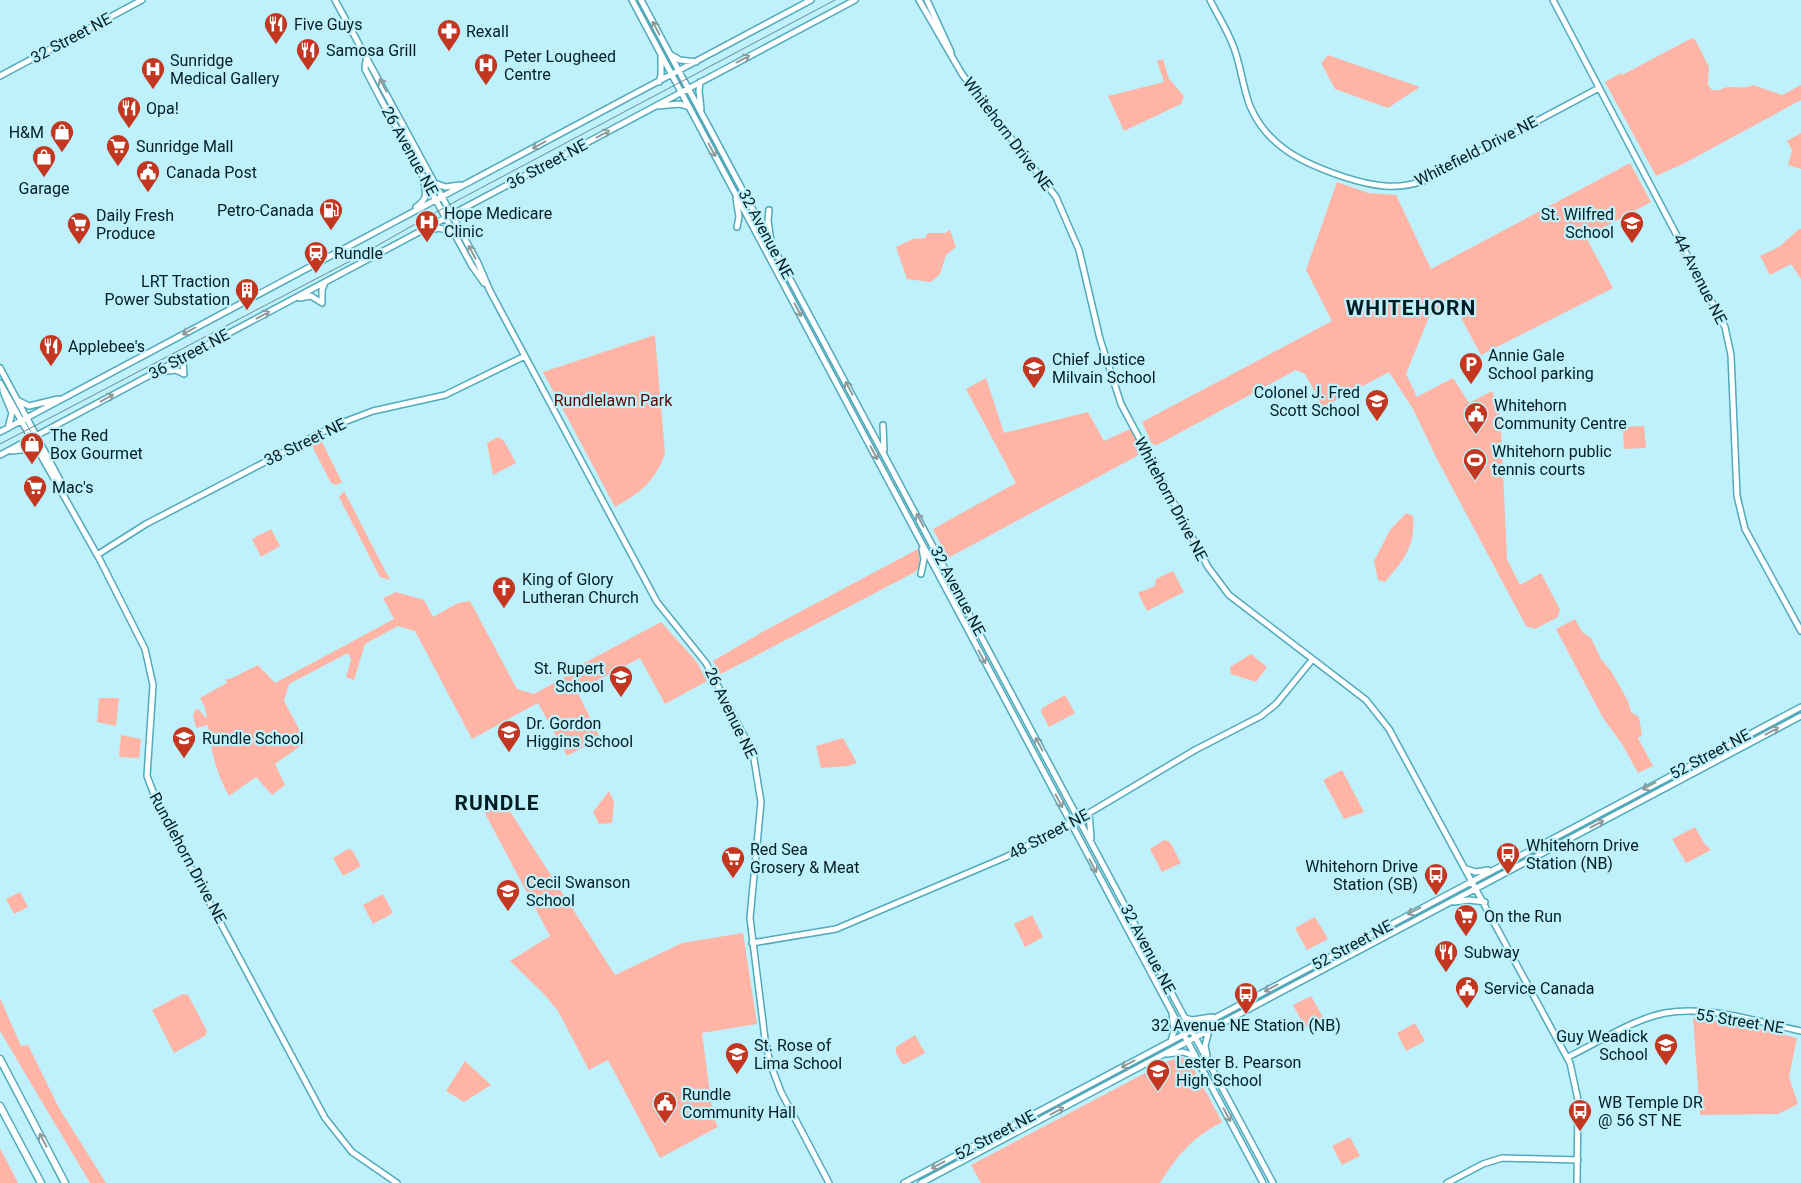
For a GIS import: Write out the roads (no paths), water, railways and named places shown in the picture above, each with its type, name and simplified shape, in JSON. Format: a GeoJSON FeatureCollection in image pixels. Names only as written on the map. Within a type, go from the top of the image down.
{"type":"FeatureCollection","features":[{"type":"Feature","properties":{"kind":"highway"},"geometry":{"type":"LineString","coordinates":[[0,1059],[66,1183]]}},
{"type":"Feature","properties":{"kind":"highway"},"geometry":{"type":"LineString","coordinates":[[0,1106],[41,1183]]}},
{"type":"Feature","properties":{"kind":"main road","name":"32 Street NE"},"geometry":{"type":"LineString","coordinates":[[0,76],[142,0]]}},
{"type":"Feature","properties":{"kind":"main road","name":"26 Avenue NE"},"geometry":{"type":"LineString","coordinates":[[334,0],[452,214],[478,263],[490,291],[657,602],[706,663],[750,746],[757,768],[761,802],[750,905],[752,943],[770,1063],[781,1092],[829,1181]]}},
{"type":"Feature","properties":{"kind":"main road","name":"32 Avenue NE"},"geometry":{"type":"LineString","coordinates":[[632,0],[1263,1183]]}},
{"type":"Feature","properties":{"kind":"main road","name":"32 Avenue NE"},"geometry":{"type":"LineString","coordinates":[[641,0],[1273,1183]]}},
{"type":"Feature","properties":{"kind":"main road","name":"36 Street NE"},"geometry":{"type":"LineString","coordinates":[[0,432],[811,0]]}},
{"type":"Feature","properties":{"kind":"main road","name":"36 Street NE"},"geometry":{"type":"LineString","coordinates":[[0,455],[855,0]]}},
{"type":"Feature","properties":{"kind":"main road","name":"Whitehorn Drive NE"},"geometry":{"type":"LineString","coordinates":[[919,0],[972,88],[1056,197],[1079,250],[1100,339],[1122,404],[1208,568],[1229,595],[1366,700],[1382,718],[1473,880],[1568,1057],[1577,1088],[1577,1183]]}},
{"type":"Feature","properties":{"kind":"main road","name":"Whitehorn Drive NE"},"geometry":{"type":"LineString","coordinates":[[927,0],[955,61]]}},
{"type":"Feature","properties":{"kind":"main road","name":"Whitefield Drive NE"},"geometry":{"type":"LineString","coordinates":[[1210,0],[1233,45],[1250,106],[1267,135],[1291,155],[1316,167],[1365,184],[1393,187],[1426,180],[1599,88]]}},
{"type":"Feature","properties":{"kind":"main road","name":"44 Avenue NE"},"geometry":{"type":"LineString","coordinates":[[1553,0],[1725,327],[1731,355],[1737,496],[1742,519],[1801,631]]}},
{"type":"Feature","properties":{"kind":"main road"},"geometry":{"type":"LineString","coordinates":[[659,82],[661,53]]}},
{"type":"Feature","properties":{"kind":"main road"},"geometry":{"type":"LineString","coordinates":[[670,55],[680,60],[696,62]]}},
{"type":"Feature","properties":{"kind":"main road","name":"26 Avenue NE"},"geometry":{"type":"LineString","coordinates":[[366,60],[365,69],[423,172],[472,266],[490,291]]}},
{"type":"Feature","properties":{"kind":"main road"},"geometry":{"type":"LineString","coordinates":[[700,82],[699,97],[702,113]]}},
{"type":"Feature","properties":{"kind":"main road"},"geometry":{"type":"LineString","coordinates":[[654,107],[680,104],[689,107]]}},
{"type":"Feature","properties":{"kind":"main road"},"geometry":{"type":"LineString","coordinates":[[407,215],[426,199],[427,190],[423,172]]}},
{"type":"Feature","properties":{"kind":"main road"},"geometry":{"type":"LineString","coordinates":[[435,183],[450,187],[473,180]]}},
{"type":"Feature","properties":{"kind":"main road"},"geometry":{"type":"LineString","coordinates":[[735,193],[739,217],[737,228]]}},
{"type":"Feature","properties":{"kind":"main road"},"geometry":{"type":"LineString","coordinates":[[769,210],[768,220],[771,245]]}},
{"type":"Feature","properties":{"kind":"main road"},"geometry":{"type":"LineString","coordinates":[[415,234],[439,228],[454,232]]}},
{"type":"Feature","properties":{"kind":"main road"},"geometry":{"type":"LineString","coordinates":[[291,300],[308,296],[322,303],[322,290],[325,282]]}},
{"type":"Feature","properties":{"kind":"main road"},"geometry":{"type":"LineString","coordinates":[[150,375],[169,369],[184,374],[183,363],[186,355]]}},
{"type":"Feature","properties":{"kind":"main road","name":"38 Street NE"},"geometry":{"type":"LineString","coordinates":[[97,556],[146,524],[336,425],[373,411],[445,395],[525,356]]}},
{"type":"Feature","properties":{"kind":"main road"},"geometry":{"type":"LineString","coordinates":[[0,368],[17,399],[24,419]]}},
{"type":"Feature","properties":{"kind":"main road"},"geometry":{"type":"LineString","coordinates":[[1,385],[24,419]]}},
{"type":"Feature","properties":{"kind":"main road"},"geometry":{"type":"LineString","coordinates":[[1,385],[12,414],[7,428]]}},
{"type":"Feature","properties":{"kind":"main road"},"geometry":{"type":"LineString","coordinates":[[17,399],[29,406],[66,397]]}},
{"type":"Feature","properties":{"kind":"main road","name":"Rundlehorn Drive NE"},"geometry":{"type":"LineString","coordinates":[[24,419],[37,436],[62,484],[65,497]]}},
{"type":"Feature","properties":{"kind":"main road","name":"Rundlehorn Drive NE"},"geometry":{"type":"LineString","coordinates":[[24,419],[26,430],[37,452],[65,497],[138,632],[150,668],[153,701],[147,776],[160,810],[325,1118],[352,1152],[397,1183]]}},
{"type":"Feature","properties":{"kind":"main road"},"geometry":{"type":"LineString","coordinates":[[882,425],[882,439],[886,458]]}},
{"type":"Feature","properties":{"kind":"main road"},"geometry":{"type":"LineString","coordinates":[[8,451],[31,449],[37,452]]}},
{"type":"Feature","properties":{"kind":"main road"},"geometry":{"type":"LineString","coordinates":[[920,539],[924,559],[922,574]]}},
{"type":"Feature","properties":{"kind":"main road","name":"48 Street NE"},"geometry":{"type":"LineString","coordinates":[[752,943],[821,933],[859,921],[1006,857],[1089,813],[1196,750],[1261,716],[1276,704],[1312,660]]}},
{"type":"Feature","properties":{"kind":"main road","name":"52 Street NE"},"geometry":{"type":"LineString","coordinates":[[904,1183],[1801,707]]}},
{"type":"Feature","properties":{"kind":"main road","name":"52 Street NE"},"geometry":{"type":"LineString","coordinates":[[921,1183],[1801,716]]}},
{"type":"Feature","properties":{"kind":"main road"},"geometry":{"type":"LineString","coordinates":[[1089,813],[1093,846]]}},
{"type":"Feature","properties":{"kind":"main road"},"geometry":{"type":"LineString","coordinates":[[1466,869],[1476,872],[1493,869]]}},
{"type":"Feature","properties":{"kind":"main road"},"geometry":{"type":"LineString","coordinates":[[1448,903],[1469,900],[1485,902]]}},
{"type":"Feature","properties":{"kind":"main road"},"geometry":{"type":"LineString","coordinates":[[1171,1010],[1174,1031],[1171,1041]]}},
{"type":"Feature","properties":{"kind":"main road","name":"55 Street NE"},"geometry":{"type":"LineString","coordinates":[[1568,1057],[1643,1020],[1666,1013],[1712,1013],[1801,1031]]}},
{"type":"Feature","properties":{"kind":"main road"},"geometry":{"type":"LineString","coordinates":[[1185,1018],[1192,1020],[1219,1015]]}},
{"type":"Feature","properties":{"kind":"main road"},"geometry":{"type":"LineString","coordinates":[[1208,1061],[1205,1046],[1209,1030]]}},
{"type":"Feature","properties":{"kind":"main road"},"geometry":{"type":"LineString","coordinates":[[1164,1054],[1183,1052],[1196,1056]]}},
{"type":"Feature","properties":{"kind":"main road"},"geometry":{"type":"LineString","coordinates":[[1447,1183],[1484,1164],[1502,1158],[1578,1160]]}},
{"type":"Feature","properties":{"kind":"tram line"},"geometry":{"type":"LineString","coordinates":[[0,444],[352,260],[447,206],[835,0]]}},
{"type":"Feature","properties":{"kind":"place","name":"Five Guys"},"geometry":{"type":"Point","coordinates":[276,45]}},
{"type":"Feature","properties":{"kind":"place","name":"Rexall"},"geometry":{"type":"Point","coordinates":[449,52]}},
{"type":"Feature","properties":{"kind":"place","name":"Samosa Grill"},"geometry":{"type":"Point","coordinates":[308,71]}},
{"type":"Feature","properties":{"kind":"place","name":"Peter Lougheed Centre"},"geometry":{"type":"Point","coordinates":[486,86]}},
{"type":"Feature","properties":{"kind":"place","name":"Sunridge Medical Gallery"},"geometry":{"type":"Point","coordinates":[153,90]}},
{"type":"Feature","properties":{"kind":"place","name":"Opa!"},"geometry":{"type":"Point","coordinates":[129,129]}},
{"type":"Feature","properties":{"kind":"place","name":"H&M"},"geometry":{"type":"Point","coordinates":[62,153]}},
{"type":"Feature","properties":{"kind":"place","name":"Sunridge Mall"},"geometry":{"type":"Point","coordinates":[118,167]}},
{"type":"Feature","properties":{"kind":"place","name":"Garage"},"geometry":{"type":"Point","coordinates":[44,178]}},
{"type":"Feature","properties":{"kind":"place","name":"Canada Post"},"geometry":{"type":"Point","coordinates":[148,193]}},
{"type":"Feature","properties":{"kind":"place","name":"Petro-Canada"},"geometry":{"type":"Point","coordinates":[331,231]}},
{"type":"Feature","properties":{"kind":"place","name":"Hope Medicare Clinic"},"geometry":{"type":"Point","coordinates":[427,243]}},
{"type":"Feature","properties":{"kind":"place","name":"St. Wilfred School"},"geometry":{"type":"Point","coordinates":[1632,244]}},
{"type":"Feature","properties":{"kind":"place","name":"Daily Fresh Produce"},"geometry":{"type":"Point","coordinates":[79,245]}},
{"type":"Feature","properties":{"kind":"place","name":"Rundle"},"geometry":{"type":"Point","coordinates":[316,274]}},
{"type":"Feature","properties":{"kind":"place","name":"LRT Traction Power Substation"},"geometry":{"type":"Point","coordinates":[247,311]}},
{"type":"Feature","properties":{"kind":"place","name":"Applebee's"},"geometry":{"type":"Point","coordinates":[51,367]}},
{"type":"Feature","properties":{"kind":"place","name":"Annie Gale School parking"},"geometry":{"type":"Point","coordinates":[1471,385]}},
{"type":"Feature","properties":{"kind":"place","name":"Chief Justice Milvain School"},"geometry":{"type":"Point","coordinates":[1034,389]}},
{"type":"Feature","properties":{"kind":"place","name":"Colonel J. Fred Scott School"},"geometry":{"type":"Point","coordinates":[1377,422]}},
{"type":"Feature","properties":{"kind":"place","name":"Whitehorn Community Centre"},"geometry":{"type":"Point","coordinates":[1476,435]}},
{"type":"Feature","properties":{"kind":"place","name":"The Red Box Gourmet"},"geometry":{"type":"Point","coordinates":[32,465]}},
{"type":"Feature","properties":{"kind":"place","name":"Whitehorn public tennis courts"},"geometry":{"type":"Point","coordinates":[1475,481]}},
{"type":"Feature","properties":{"kind":"place","name":"Mac's"},"geometry":{"type":"Point","coordinates":[35,508]}},
{"type":"Feature","properties":{"kind":"place","name":"King of Glory Lutheran Church"},"geometry":{"type":"Point","coordinates":[504,609]}},
{"type":"Feature","properties":{"kind":"place","name":"St. Rupert School"},"geometry":{"type":"Point","coordinates":[621,698]}},
{"type":"Feature","properties":{"kind":"place","name":"Dr. Gordon Higgins School"},"geometry":{"type":"Point","coordinates":[509,753]}},
{"type":"Feature","properties":{"kind":"place","name":"Rundle School"},"geometry":{"type":"Point","coordinates":[184,759]}},
{"type":"Feature","properties":{"kind":"place","name":"Whitehorn Drive Station (NB)"},"geometry":{"type":"Point","coordinates":[1508,875]}},
{"type":"Feature","properties":{"kind":"place","name":"Red Sea Grosery & Meat"},"geometry":{"type":"Point","coordinates":[733,879]}},
{"type":"Feature","properties":{"kind":"place","name":"Whitehorn Drive Station (SB)"},"geometry":{"type":"Point","coordinates":[1436,896]}},
{"type":"Feature","properties":{"kind":"place","name":"Cecil Swanson School"},"geometry":{"type":"Point","coordinates":[508,912]}},
{"type":"Feature","properties":{"kind":"place","name":"On the Run"},"geometry":{"type":"Point","coordinates":[1466,937]}},
{"type":"Feature","properties":{"kind":"place","name":"Subway"},"geometry":{"type":"Point","coordinates":[1446,973]}},
{"type":"Feature","properties":{"kind":"place","name":"Service Canada"},"geometry":{"type":"Point","coordinates":[1467,1009]}},
{"type":"Feature","properties":{"kind":"place","name":"32 Avenue NE Station (NB)"},"geometry":{"type":"Point","coordinates":[1246,1015]}},
{"type":"Feature","properties":{"kind":"place","name":"Guy Weadick School"},"geometry":{"type":"Point","coordinates":[1666,1066]}},
{"type":"Feature","properties":{"kind":"place","name":"St. Rose of Lima School"},"geometry":{"type":"Point","coordinates":[737,1075]}},
{"type":"Feature","properties":{"kind":"place","name":"Lester B. Pearson High School"},"geometry":{"type":"Point","coordinates":[1158,1092]}},
{"type":"Feature","properties":{"kind":"place","name":"Rundle Community Hall"},"geometry":{"type":"Point","coordinates":[665,1124]}},
{"type":"Feature","properties":{"kind":"place","name":"WB Temple DR @ 56 ST NE"},"geometry":{"type":"Point","coordinates":[1580,1132]}},
{"type":"Feature","properties":{"kind":"district","name":"WHITEHORN"},"geometry":{"type":"Point","coordinates":[1411,308]}},
{"type":"Feature","properties":{"kind":"district","name":"RUNDLE"},"geometry":{"type":"Point","coordinates":[497,803]}},
{"type":"Feature","properties":{"kind":"park label","name":"Rundlelawn Park"},"geometry":{"type":"Point","coordinates":[613,400]}}]}
